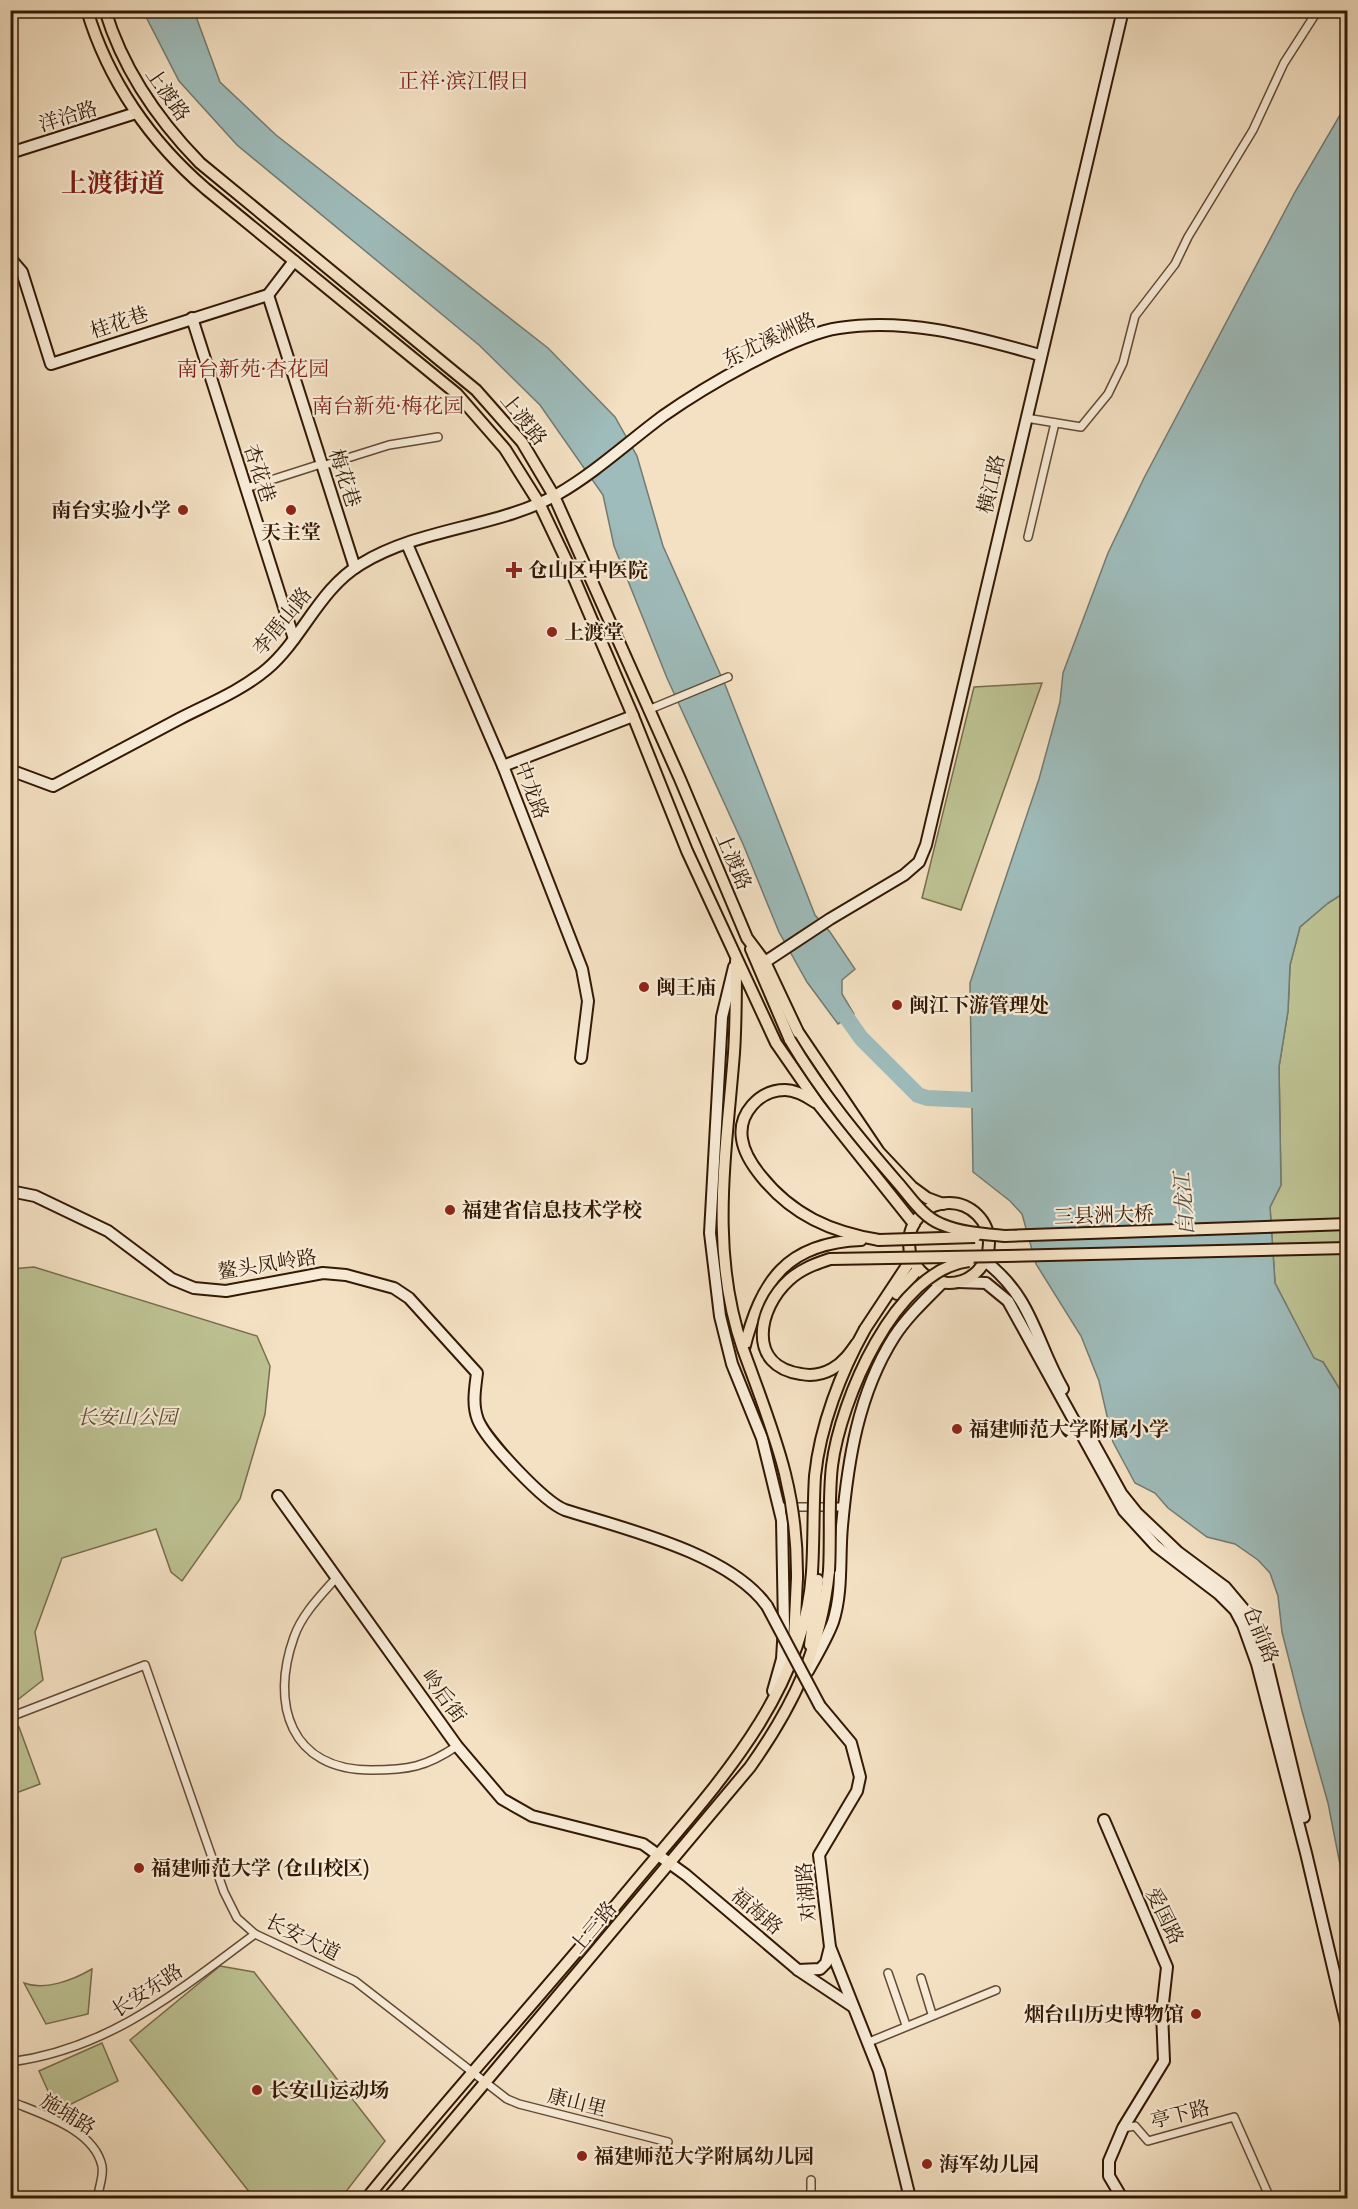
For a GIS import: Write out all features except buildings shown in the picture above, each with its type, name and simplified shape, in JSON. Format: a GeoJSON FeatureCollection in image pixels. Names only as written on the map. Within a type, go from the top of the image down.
{"type":"FeatureCollection","features":[{"type":"Feature","properties":{"kind":"main road","name":"上渡路"},"geometry":{"type":"LineString","coordinates":[[87,10],[111,70],[136,113],[159,143],[190,176],[465,402],[512,458],[539,503],[568,564],[633,716],[687,851],[776,1042],[819,1105],[914,1224]]}},
{"type":"Feature","properties":{"kind":"main road","name":"上渡路"},"geometry":{"type":"LineString","coordinates":[[105,10],[122,56],[143,94],[184,147],[200,163],[476,390],[522,442],[554,496],[747,938],[765,962],[798,1032],[879,1152],[912,1187],[927,1198],[943,1203]]}},
{"type":"Feature","properties":{"kind":"main road"},"geometry":{"type":"LineString","coordinates":[[747,938],[790,1040],[814,1080],[849,1128],[915,1204],[941,1224],[969,1232],[1005,1236]]}},
{"type":"Feature","properties":{"kind":"main road"},"geometry":{"type":"LineString","coordinates":[[736,958],[735,1032],[726,1138],[722,1244],[726,1286],[743,1349],[779,1447],[791,1491],[797,1538],[793,1650]]}},
{"type":"Feature","properties":{"kind":"main road"},"geometry":{"type":"LineString","coordinates":[[819,1105],[797,1092],[785,1090],[760,1097],[750,1107],[743,1122],[741,1138],[745,1152],[753,1167],[781,1200],[804,1216],[836,1231],[879,1240]]}},
{"type":"Feature","properties":{"kind":"main road"},"geometry":{"type":"LineString","coordinates":[[943,1203],[967,1207],[985,1225],[989,1249],[985,1261],[977,1273],[960,1282],[932,1280],[918,1269],[909,1247],[914,1224],[921,1215],[943,1203]]}},
{"type":"Feature","properties":{"kind":"main road","name":"三县洲大桥"},"geometry":{"type":"LineString","coordinates":[[1005,1236],[1347,1224]]}},
{"type":"Feature","properties":{"kind":"main road"},"geometry":{"type":"LineString","coordinates":[[743,1349],[753,1310],[767,1284],[779,1271],[801,1255],[821,1246],[879,1240],[1005,1236]]}},
{"type":"Feature","properties":{"kind":"main road","name":"三县洲大桥"},"geometry":{"type":"LineString","coordinates":[[1006,1256],[1347,1248]]}},
{"type":"Feature","properties":{"kind":"main road"},"geometry":{"type":"LineString","coordinates":[[918,1269],[842,1362],[831,1370],[817,1375],[793,1373],[782,1369],[772,1360],[762,1340],[762,1329],[770,1305],[789,1280],[802,1270],[830,1259],[1006,1256]]}},
{"type":"Feature","properties":{"kind":"main road"},"geometry":{"type":"LineString","coordinates":[[820,1572],[832,1466],[842,1421],[860,1373],[876,1341],[899,1306],[934,1275],[962,1262],[1006,1256]]}},
{"type":"Feature","properties":{"kind":"main road"},"geometry":{"type":"LineString","coordinates":[[820,1572],[823,1474],[827,1446],[848,1380],[868,1330],[912,1258]]}},
{"type":"Feature","properties":{"kind":"main road"},"geometry":{"type":"LineString","coordinates":[[820,1572],[815,1474],[833,1400],[857,1343]]}},
{"type":"Feature","properties":{"kind":"main road","name":"上三路"},"geometry":{"type":"LineString","coordinates":[[367,2199],[473,2072],[567,1965],[741,1752],[769,1705],[804,1623],[820,1572]]}},
{"type":"Feature","properties":{"kind":"main road","name":"上三路"},"geometry":{"type":"LineString","coordinates":[[388,2199],[485,2080],[750,1767],[783,1718],[821,1630],[820,1572]]}},
{"type":"Feature","properties":{"kind":"street","name":"横江路"},"geometry":{"type":"LineString","coordinates":[[765,962],[830,919],[913,869],[926,845],[1123,10]]}},
{"type":"Feature","properties":{"kind":"street"},"geometry":{"type":"LineString","coordinates":[[1026,418],[1081,427],[1108,394],[1123,363],[1138,312],[1175,264],[1188,237],[1253,130],[1284,63],[1318,10]]}},
{"type":"Feature","properties":{"kind":"street","name":"洋洽路"},"geometry":{"type":"LineString","coordinates":[[10,153],[136,113]]}},
{"type":"Feature","properties":{"kind":"street","name":"桂花巷"},"geometry":{"type":"LineString","coordinates":[[10,258],[22,272],[51,364],[268,295]]}},
{"type":"Feature","properties":{"kind":"street"},"geometry":{"type":"LineString","coordinates":[[268,295],[294,261]]}},
{"type":"Feature","properties":{"kind":"street","name":"梅花巷"},"geometry":{"type":"LineString","coordinates":[[268,295],[355,568]]}},
{"type":"Feature","properties":{"kind":"street","name":"杏花巷"},"geometry":{"type":"LineString","coordinates":[[192,318],[294,639]]}},
{"type":"Feature","properties":{"kind":"street","name":"东尤溪洲路"},"geometry":{"type":"LineString","coordinates":[[554,496],[577,483],[670,412],[751,364],[801,339],[838,328],[869,326],[935,328],[1040,355]]}},
{"type":"Feature","properties":{"kind":"street"},"geometry":{"type":"LineString","coordinates":[[1028,537],[1055,423]]}},
{"type":"Feature","properties":{"kind":"street"},"geometry":{"type":"LineString","coordinates":[[246,488],[389,445],[438,437]]}},
{"type":"Feature","properties":{"kind":"street","name":"李厝山路"},"geometry":{"type":"LineString","coordinates":[[10,770],[53,786],[245,685],[272,664],[294,639],[324,598],[355,568],[407,544],[539,503],[554,496]]}},
{"type":"Feature","properties":{"kind":"street","name":"中龙路"},"geometry":{"type":"LineString","coordinates":[[407,544],[503,766],[584,975],[588,1000],[581,1058]]}},
{"type":"Feature","properties":{"kind":"street"},"geometry":{"type":"LineString","coordinates":[[648,710],[728,677]]}},
{"type":"Feature","properties":{"kind":"street"},"geometry":{"type":"LineString","coordinates":[[503,766],[633,716]]}},
{"type":"Feature","properties":{"kind":"street"},"geometry":{"type":"LineString","coordinates":[[736,958],[722,1017],[710,1233],[713,1277],[732,1364],[762,1438],[779,1506],[785,1566],[784,1626],[782,1659],[769,1705]]}},
{"type":"Feature","properties":{"kind":"street","name":"鳌头凤岭路"},"geometry":{"type":"LineString","coordinates":[[10,1191],[35,1196],[108,1231],[172,1279],[194,1288],[226,1291],[324,1273],[346,1275],[400,1291],[477,1373],[474,1403],[478,1421],[546,1499],[565,1510],[693,1553],[742,1582],[767,1606]]}},
{"type":"Feature","properties":{"kind":"street","name":"仓前路"},"geometry":{"type":"LineString","coordinates":[[985,1261],[1003,1275],[1019,1294],[1060,1384],[1128,1503],[1158,1535],[1225,1587],[1251,1618],[1267,1664],[1347,2004]]}},
{"type":"Feature","properties":{"kind":"street"},"geometry":{"type":"LineString","coordinates":[[797,1689],[833,1621],[840,1581],[844,1507],[857,1424],[874,1374],[895,1336],[943,1282]]}},
{"type":"Feature","properties":{"kind":"street","name":"仓前路"},"geometry":{"type":"LineString","coordinates":[[960,1282],[986,1283],[1008,1301],[1124,1511],[1156,1546],[1219,1594],[1235,1610],[1243,1625],[1257,1664],[1304,1842],[1347,2031]]}},
{"type":"Feature","properties":{"kind":"street","name":"岭后街"},"geometry":{"type":"LineString","coordinates":[[278,1496],[457,1746],[490,1788],[513,1808],[532,1816],[636,1841],[658,1854]]}},
{"type":"Feature","properties":{"kind":"street"},"geometry":{"type":"LineString","coordinates":[[779,1506],[844,1507]]}},
{"type":"Feature","properties":{"kind":"street"},"geometry":{"type":"LineString","coordinates":[[336,1577],[310,1608],[295,1635],[286,1665],[285,1704],[297,1740],[324,1762],[361,1770],[399,1770],[434,1762],[457,1746]]}},
{"type":"Feature","properties":{"kind":"street","name":"对湖路"},"geometry":{"type":"LineString","coordinates":[[767,1606],[820,1706],[854,1747],[860,1777],[857,1791],[819,1855],[830,1947],[879,2071],[910,2199]]}},
{"type":"Feature","properties":{"kind":"street","name":"长安大道"},"geometry":{"type":"LineString","coordinates":[[10,1717],[145,1665],[228,1902],[237,1918],[255,1934],[355,1981],[485,2080]]}},
{"type":"Feature","properties":{"kind":"street","name":"爱国路"},"geometry":{"type":"LineString","coordinates":[[1104,1820],[1132,1890],[1167,1967],[1162,2012],[1164,2061],[1123,2128],[1112,2152],[1108,2168],[1112,2184],[1122,2199]]}},
{"type":"Feature","properties":{"kind":"street","name":"福海路"},"geometry":{"type":"LineString","coordinates":[[658,1854],[798,1970],[852,2006]]}},
{"type":"Feature","properties":{"kind":"street","name":"长安东路"},"geometry":{"type":"LineString","coordinates":[[10,2062],[28,2060],[121,2028],[154,2009],[255,1934]]}},
{"type":"Feature","properties":{"kind":"street"},"geometry":{"type":"LineString","coordinates":[[798,1970],[820,1970],[826,1963],[830,1947]]}},
{"type":"Feature","properties":{"kind":"street"},"geometry":{"type":"LineString","coordinates":[[888,1973],[906,2025]]}},
{"type":"Feature","properties":{"kind":"street"},"geometry":{"type":"LineString","coordinates":[[921,1978],[932,2014]]}},
{"type":"Feature","properties":{"kind":"street"},"geometry":{"type":"LineString","coordinates":[[869,2042],[932,2014],[996,1990]]}},
{"type":"Feature","properties":{"kind":"street","name":"康山里"},"geometry":{"type":"LineString","coordinates":[[485,2080],[519,2104],[668,2142]]}},
{"type":"Feature","properties":{"kind":"street","name":"施埔路"},"geometry":{"type":"LineString","coordinates":[[10,2101],[63,2125],[90,2144],[99,2156],[103,2171],[98,2199]]}},
{"type":"Feature","properties":{"kind":"street","name":"亭下路"},"geometry":{"type":"LineString","coordinates":[[1123,2128],[1135,2126],[1148,2141],[1234,2117],[1270,2199]]}},
{"type":"Feature","properties":{"kind":"street"},"geometry":{"type":"LineString","coordinates":[[811,2180],[811,2199]]}},
{"type":"Feature","properties":{"kind":"green space"},"geometry":{"type":"Polygon","coordinates":[[[1042,683],[961,910],[922,898],[974,687],[1042,683]]]}},
{"type":"Feature","properties":{"kind":"green space"},"geometry":{"type":"Polygon","coordinates":[[[1347,891],[1347,1401],[1323,1362],[1314,1359],[1275,1283],[1270,1207],[1281,1185],[1279,1067],[1288,1011],[1290,965],[1300,927],[1328,903],[1347,891]]]}},
{"type":"Feature","properties":{"kind":"green space","name":"长安山公园"},"geometry":{"type":"Polygon","coordinates":[[[34,1267],[257,1336],[270,1366],[265,1414],[240,1499],[182,1581],[171,1572],[156,1529],[62,1558],[35,1632],[43,1680],[11,1705],[11,1269],[34,1267]]]}},
{"type":"Feature","properties":{"kind":"green space"},"geometry":{"type":"Polygon","coordinates":[[[19,1727],[40,1784],[11,1795],[11,1730],[19,1727]]]}},
{"type":"Feature","properties":{"kind":"green space","name":"长安山运动场"},"geometry":{"type":"Polygon","coordinates":[[[220,1966],[254,1972],[385,2141],[341,2198],[254,2198],[130,2040],[220,1966]]]}},
{"type":"Feature","properties":{"kind":"green space"},"geometry":{"type":"Polygon","coordinates":[[[92,1969],[88,2014],[46,2024],[24,1983],[50,1985],[92,1969]]]}},
{"type":"Feature","properties":{"kind":"green space"},"geometry":{"type":"Polygon","coordinates":[[[102,2043],[118,2081],[57,2111],[39,2071],[102,2043]]]}},
{"type":"Feature","properties":{"kind":"water"},"geometry":{"type":"Polygon","coordinates":[[[143,11],[194,11],[220,82],[276,135],[548,348],[615,417],[637,456],[663,546],[726,687],[815,915],[830,932],[855,969],[842,980],[842,994],[854,1014],[838,1024],[807,982],[779,932],[743,844],[667,678],[614,546],[603,495],[540,405],[479,345],[237,145],[179,81],[143,11]]]}},
{"type":"Feature","properties":{"kind":"water","name":"白龙江"},"geometry":{"type":"Polygon","coordinates":[[[1347,103],[1347,891],[1328,903],[1300,927],[1290,965],[1288,1011],[1279,1067],[1281,1185],[1270,1207],[1275,1283],[1314,1358],[1323,1362],[1347,1401],[1347,1900],[1328,1803],[1282,1632],[1278,1596],[1270,1573],[1258,1560],[1235,1544],[1207,1537],[1168,1508],[1155,1493],[1135,1483],[1113,1442],[1099,1381],[1081,1336],[1036,1264],[1022,1214],[1010,1201],[973,1172],[970,983],[1039,779],[1060,702],[1063,673],[1108,553],[1144,478],[1295,192],[1347,103]]]}},
{"type":"Feature","properties":{"kind":"waterway"},"geometry":{"type":"LineString","coordinates":[[835,1001],[861,1038],[918,1095],[927,1098],[994,1101]]}},
{"type":"Feature","properties":{"kind":"place","name":"南台实验小学"},"geometry":{"type":"Point","coordinates":[183,510]}},
{"type":"Feature","properties":{"kind":"place","name":"天主堂"},"geometry":{"type":"Point","coordinates":[291,510]}},
{"type":"Feature","properties":{"kind":"place","name":"仓山区中医院"},"geometry":{"type":"Point","coordinates":[514,570]}},
{"type":"Feature","properties":{"kind":"place","name":"上渡堂"},"geometry":{"type":"Point","coordinates":[552,632]}},
{"type":"Feature","properties":{"kind":"place","name":"闽王庙"},"geometry":{"type":"Point","coordinates":[644,987]}},
{"type":"Feature","properties":{"kind":"place","name":"闽江下游管理处"},"geometry":{"type":"Point","coordinates":[897,1005]}},
{"type":"Feature","properties":{"kind":"place","name":"福建省信息技术学校"},"geometry":{"type":"Point","coordinates":[450,1210]}},
{"type":"Feature","properties":{"kind":"place","name":"福建师范大学附属小学"},"geometry":{"type":"Point","coordinates":[957,1429]}},
{"type":"Feature","properties":{"kind":"place","name":"福建师范大学 (仓山校区)"},"geometry":{"type":"Point","coordinates":[139,1868]}},
{"type":"Feature","properties":{"kind":"place","name":"烟台山历史博物馆"},"geometry":{"type":"Point","coordinates":[1196,2014]}},
{"type":"Feature","properties":{"kind":"place","name":"长安山运动场"},"geometry":{"type":"Point","coordinates":[257,2090]}},
{"type":"Feature","properties":{"kind":"place","name":"福建师范大学附属幼儿园"},"geometry":{"type":"Point","coordinates":[582,2156]}},
{"type":"Feature","properties":{"kind":"place","name":"海军幼儿园"},"geometry":{"type":"Point","coordinates":[927,2164]}},
{"type":"Feature","properties":{"kind":"district","name":"正祥·滨江假日"},"geometry":{"type":"Point","coordinates":[464,81]}},
{"type":"Feature","properties":{"kind":"district","name":"上渡街道"},"geometry":{"type":"Point","coordinates":[113,183]}},
{"type":"Feature","properties":{"kind":"district","name":"南台新苑·杏花园"},"geometry":{"type":"Point","coordinates":[253,369]}},
{"type":"Feature","properties":{"kind":"district","name":"南台新苑·梅花园"},"geometry":{"type":"Point","coordinates":[388,406]}}]}
